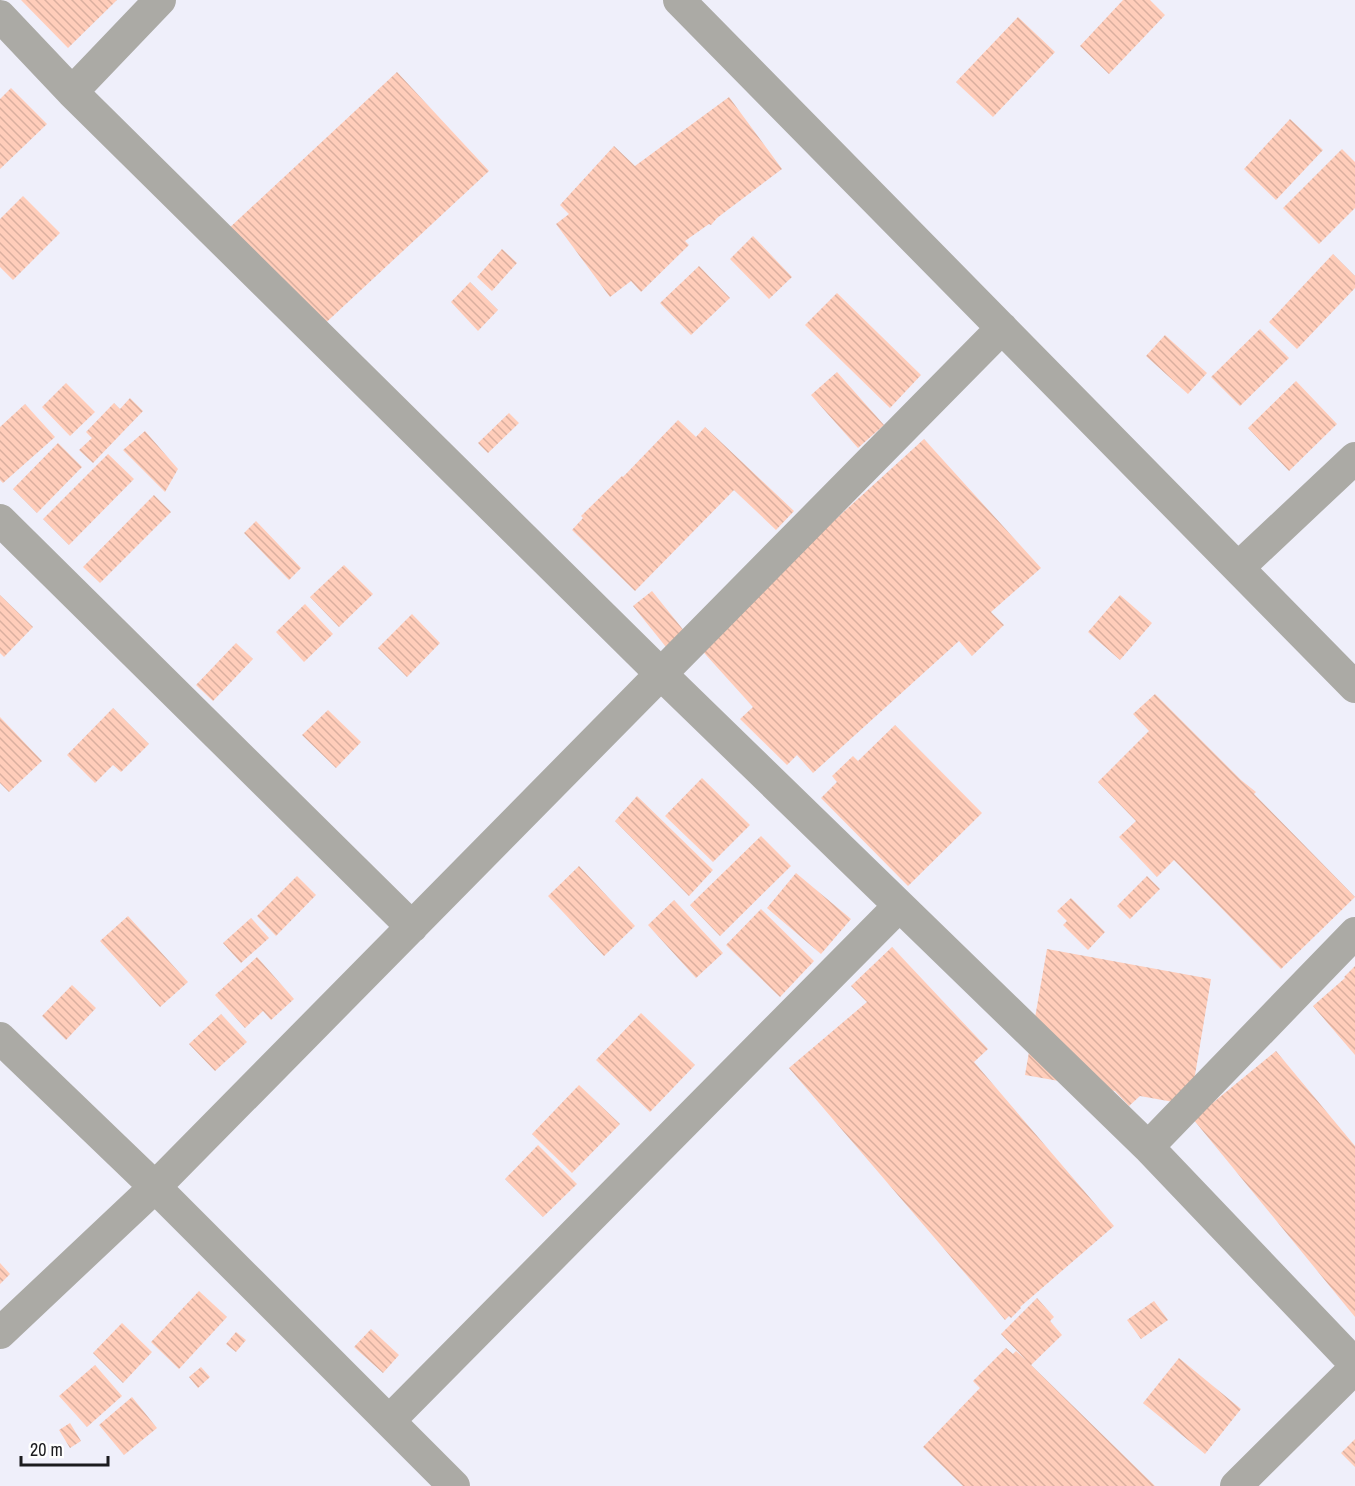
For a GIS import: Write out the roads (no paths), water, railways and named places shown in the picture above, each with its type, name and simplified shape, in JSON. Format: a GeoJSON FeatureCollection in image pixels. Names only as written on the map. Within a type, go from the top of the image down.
{"type":"FeatureCollection","features":[{"type":"Feature","properties":{"kind":"street"},"geometry":{"type":"LineString","coordinates":[[72,92],[160,0]]}},
{"type":"Feature","properties":{"kind":"street"},"geometry":{"type":"LineString","coordinates":[[679,0],[1355,687]]}},
{"type":"Feature","properties":{"kind":"street"},"geometry":{"type":"LineString","coordinates":[[0,16],[72,92],[662,675],[1148,1147],[1355,1366],[1236,1486]]}},
{"type":"Feature","properties":{"kind":"street"},"geometry":{"type":"LineString","coordinates":[[0,1333],[154,1187],[662,675],[1002,328]]}},
{"type":"Feature","properties":{"kind":"street"},"geometry":{"type":"LineString","coordinates":[[1238,568],[1355,458]]}},
{"type":"Feature","properties":{"kind":"street"},"geometry":{"type":"LineString","coordinates":[[0,520],[412,927]]}},
{"type":"Feature","properties":{"kind":"street"},"geometry":{"type":"LineString","coordinates":[[388,1421],[900,906]]}},
{"type":"Feature","properties":{"kind":"street"},"geometry":{"type":"LineString","coordinates":[[1148,1147],[1355,933]]}},
{"type":"Feature","properties":{"kind":"street"},"geometry":{"type":"LineString","coordinates":[[0,1038],[154,1187],[454,1486]]}}]}
